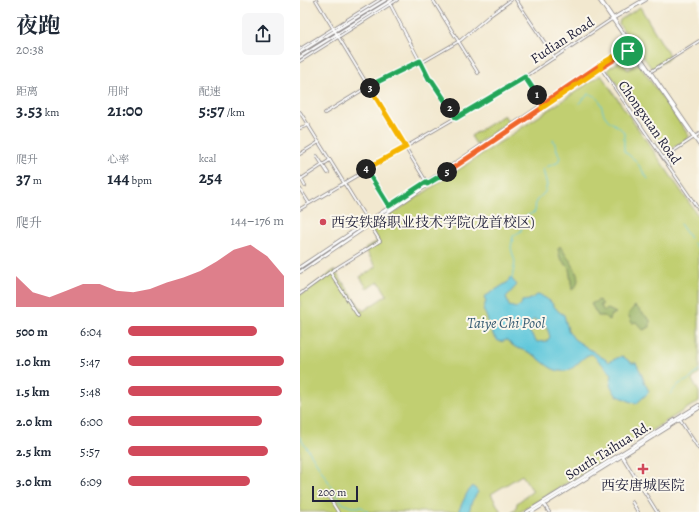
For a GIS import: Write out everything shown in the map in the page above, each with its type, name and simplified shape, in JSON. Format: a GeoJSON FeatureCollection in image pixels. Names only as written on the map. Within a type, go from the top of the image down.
{"type":"FeatureCollection","features":[{"type":"Feature","properties":{"kind":"main road"},"geometry":{"type":"LineString","coordinates":[[300,52],[385,0]]}},
{"type":"Feature","properties":{"kind":"main road"},"geometry":{"type":"LineString","coordinates":[[300,57],[391,2]]}},
{"type":"Feature","properties":{"kind":"main road"},"geometry":{"type":"LineString","coordinates":[[300,267],[632,46]]}},
{"type":"Feature","properties":{"kind":"main road"},"geometry":{"type":"LineString","coordinates":[[300,272],[389,206],[600,67]]}},
{"type":"Feature","properties":{"kind":"main road","name":"South Taihua Rd."},"geometry":{"type":"LineString","coordinates":[[532,512],[699,405]]}},
{"type":"Feature","properties":{"kind":"main road","name":"South Taihua Rd."},"geometry":{"type":"LineString","coordinates":[[621,455],[699,408]]}},
{"type":"Feature","properties":{"kind":"main road","name":"South Taihua Rd."},"geometry":{"type":"LineString","coordinates":[[527,512],[543,504]]}},
{"type":"Feature","properties":{"kind":"street"},"geometry":{"type":"LineString","coordinates":[[316,0],[406,147],[426,183]]}},
{"type":"Feature","properties":{"kind":"street"},"geometry":{"type":"LineString","coordinates":[[300,49],[334,30],[379,0]]}},
{"type":"Feature","properties":{"kind":"street"},"geometry":{"type":"LineString","coordinates":[[397,0],[391,2],[420,62],[429,79],[432,81],[456,118]]}},
{"type":"Feature","properties":{"kind":"street"},"geometry":{"type":"LineString","coordinates":[[433,0],[478,73]]}},
{"type":"Feature","properties":{"kind":"street"},"geometry":{"type":"LineString","coordinates":[[325,113],[369,86],[420,62],[458,41],[511,0]]}},
{"type":"Feature","properties":{"kind":"street"},"geometry":{"type":"LineString","coordinates":[[516,0],[555,58]]}},
{"type":"Feature","properties":{"kind":"street"},"geometry":{"type":"LineString","coordinates":[[600,0],[699,143]]}},
{"type":"Feature","properties":{"kind":"street"},"geometry":{"type":"LineString","coordinates":[[613,19],[643,0]]}},
{"type":"Feature","properties":{"kind":"street"},"geometry":{"type":"LineString","coordinates":[[613,19],[646,0]]}},
{"type":"Feature","properties":{"kind":"street","name":"Fudian Road"},"geometry":{"type":"LineString","coordinates":[[300,209],[555,58],[613,19]]}},
{"type":"Feature","properties":{"kind":"street"},"geometry":{"type":"LineString","coordinates":[[300,61],[338,35]]}},
{"type":"Feature","properties":{"kind":"street"},"geometry":{"type":"LineString","coordinates":[[649,72],[699,40]]}},
{"type":"Feature","properties":{"kind":"street","name":"Chongxuan Road"},"geometry":{"type":"LineString","coordinates":[[600,67],[699,210]]}},
{"type":"Feature","properties":{"kind":"street"},"geometry":{"type":"LineString","coordinates":[[525,76],[542,104]]}},
{"type":"Feature","properties":{"kind":"street"},"geometry":{"type":"LineString","coordinates":[[300,112],[380,241],[330,272],[300,294]]}},
{"type":"Feature","properties":{"kind":"street"},"geometry":{"type":"LineString","coordinates":[[300,128],[309,125]]}},
{"type":"Feature","properties":{"kind":"street"},"geometry":{"type":"LineString","coordinates":[[663,158],[699,134]]}},
{"type":"Feature","properties":{"kind":"street"},"geometry":{"type":"LineString","coordinates":[[300,154],[319,142]]}},
{"type":"Feature","properties":{"kind":"street"},"geometry":{"type":"LineString","coordinates":[[317,156],[328,173]]}},
{"type":"Feature","properties":{"kind":"street"},"geometry":{"type":"LineString","coordinates":[[305,186],[301,178],[331,160]]}},
{"type":"Feature","properties":{"kind":"street"},"geometry":{"type":"LineString","coordinates":[[366,169],[389,206]]}},
{"type":"Feature","properties":{"kind":"street"},"geometry":{"type":"LineString","coordinates":[[300,189],[309,204]]}},
{"type":"Feature","properties":{"kind":"street"},"geometry":{"type":"LineString","coordinates":[[330,272],[358,316]]}},
{"type":"Feature","properties":{"kind":"street"},"geometry":{"type":"LineString","coordinates":[[680,420],[699,448]]}},
{"type":"Feature","properties":{"kind":"street"},"geometry":{"type":"LineString","coordinates":[[621,455],[657,512]]}},
{"type":"Feature","properties":{"kind":"street"},"geometry":{"type":"LineString","coordinates":[[328,496],[338,512]]}},
{"type":"Feature","properties":{"kind":"street"},"geometry":{"type":"LineString","coordinates":[[632,502],[638,512]]}},
{"type":"Feature","properties":{"kind":"street"},"geometry":{"type":"LineString","coordinates":[[543,504],[548,512]]}},
{"type":"Feature","properties":{"kind":"green space"},"geometry":{"type":"Polygon","coordinates":[[[640,7],[670,57],[652,69],[619,24],[620,20],[640,7]]]}},
{"type":"Feature","properties":{"kind":"green space"},"geometry":{"type":"Polygon","coordinates":[[[621,61],[628,70],[638,63],[689,136],[687,139],[666,152],[664,151],[608,71],[609,68],[621,61]]]}},
{"type":"Feature","properties":{"kind":"green space"},"geometry":{"type":"Polygon","coordinates":[[[601,75],[699,217],[699,373],[692,380],[699,392],[699,401],[520,512],[511,512],[516,509],[517,503],[533,491],[522,475],[491,494],[501,512],[300,512],[300,295],[334,270],[363,311],[387,295],[379,282],[367,288],[360,277],[376,267],[365,249],[378,241],[371,228],[601,75]]]}},
{"type":"Feature","properties":{"kind":"green space"},"geometry":{"type":"Polygon","coordinates":[[[504,115],[509,122],[476,144],[471,136],[504,115]]]}},
{"type":"Feature","properties":{"kind":"green space"},"geometry":{"type":"Polygon","coordinates":[[[560,246],[575,268],[577,274],[578,280],[572,290],[569,268],[560,258],[558,249],[560,246]]]}},
{"type":"Feature","properties":{"kind":"green space"},"geometry":{"type":"Polygon","coordinates":[[[599,300],[603,304],[600,305],[604,311],[608,309],[616,313],[610,316],[609,320],[604,316],[598,316],[591,304],[599,300]]]}},
{"type":"Feature","properties":{"kind":"green space"},"geometry":{"type":"Polygon","coordinates":[[[635,306],[650,320],[650,327],[643,330],[636,322],[632,323],[628,314],[635,306]]]}},
{"type":"Feature","properties":{"kind":"water","name":"Taiye Chi Pool"},"geometry":{"type":"Polygon","coordinates":[[[510,277],[517,285],[506,297],[509,306],[516,308],[521,305],[522,301],[529,300],[539,294],[550,301],[558,311],[564,315],[568,330],[574,339],[608,362],[622,356],[632,363],[636,363],[649,391],[648,393],[636,404],[616,395],[610,385],[612,374],[592,354],[585,357],[570,370],[561,371],[552,369],[534,355],[513,346],[507,340],[500,342],[496,339],[483,310],[486,301],[484,297],[508,282],[510,277]],[[534,319],[528,325],[530,333],[537,342],[547,341],[550,337],[547,327],[534,319]]]}},
{"type":"Feature","properties":{"kind":"water"},"geometry":{"type":"Polygon","coordinates":[[[473,486],[478,492],[472,501],[469,512],[458,512],[467,493],[473,486]]]}},
{"type":"Feature","properties":{"kind":"waterway"},"geometry":{"type":"LineString","coordinates":[[579,103],[589,94],[599,100],[603,113],[607,119],[624,132],[624,151],[636,161]]}},
{"type":"Feature","properties":{"kind":"waterway"},"geometry":{"type":"LineString","coordinates":[[512,279],[515,262],[511,248],[513,236],[521,231],[524,217],[535,212],[536,201],[545,192],[547,185],[543,170],[546,167],[557,163],[560,158],[553,139]]}},
{"type":"Feature","properties":{"kind":"waterway"},"geometry":{"type":"LineString","coordinates":[[638,164],[648,179]]}},
{"type":"Feature","properties":{"kind":"waterway"},"geometry":{"type":"LineString","coordinates":[[680,224],[690,238]]}},
{"type":"Feature","properties":{"kind":"waterway"},"geometry":{"type":"LineString","coordinates":[[694,243],[699,250]]}},
{"type":"Feature","properties":{"kind":"waterway"},"geometry":{"type":"LineString","coordinates":[[670,394],[679,384],[690,379],[699,370]]}},
{"type":"Feature","properties":{"kind":"waterway"},"geometry":{"type":"LineString","coordinates":[[300,437],[342,503],[351,507],[362,507],[368,512]]}},
{"type":"Feature","properties":{"kind":"place","name":"西安铁路职业技术学院(龙首校区)"},"geometry":{"type":"Point","coordinates":[323,222]}},
{"type":"Feature","properties":{"kind":"place","name":"西安唐城医院"},"geometry":{"type":"Point","coordinates":[643,469]}},
{"type":"Feature","properties":{"kind":"route"},"geometry":{"type":"LineString","coordinates":[[628,51],[601,68],[600,65],[542,104],[524,77],[456,118],[432,81],[429,79],[420,61],[369,86],[406,147],[366,169],[389,206],[426,182],[427,184],[473,154],[601,68],[600,65],[631,46],[632,48],[628,51]]}}]}
